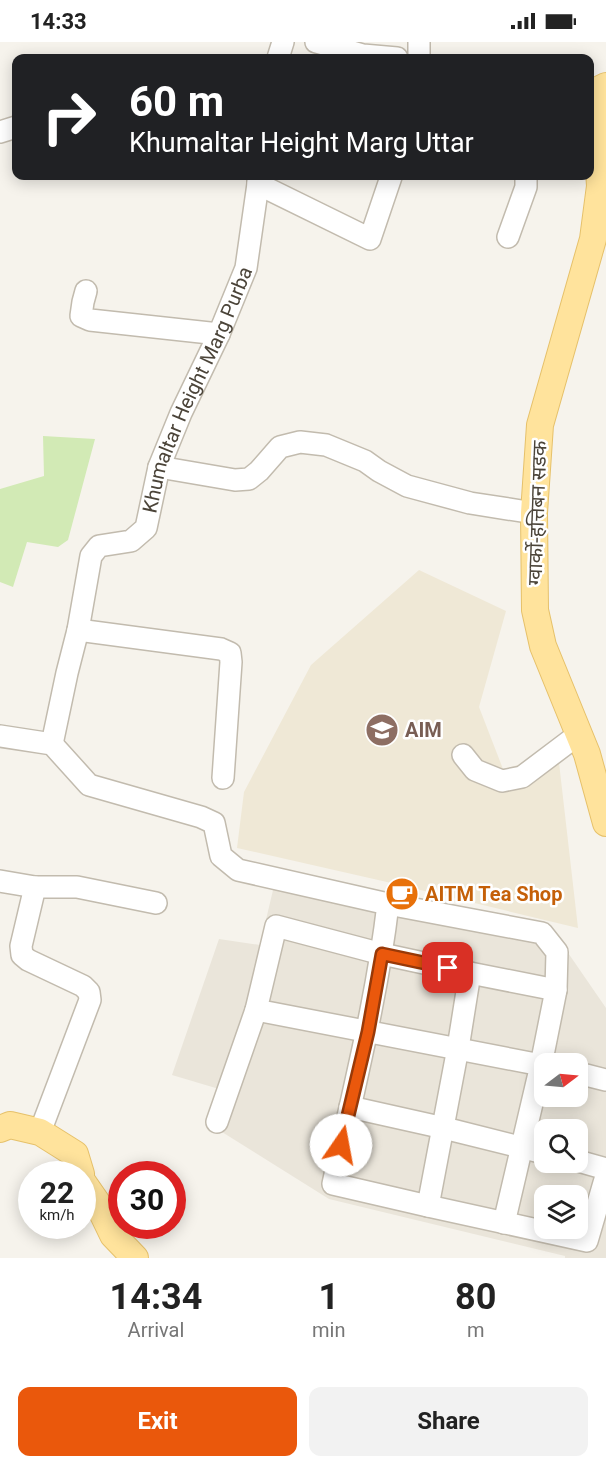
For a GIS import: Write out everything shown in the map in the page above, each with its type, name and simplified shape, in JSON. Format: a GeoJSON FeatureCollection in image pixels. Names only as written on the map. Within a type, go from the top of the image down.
{"type":"FeatureCollection","features":[{"type":"Feature","properties":{"kind":"main road","name":"ग्वार्को-हत्तिबन सडक"},"geometry":{"type":"LineString","coordinates":[[596,90],[600,186],[593,239],[540,424],[534,513],[535,610],[543,646],[587,754],[606,823]]}},
{"type":"Feature","properties":{"kind":"main road"},"geometry":{"type":"LineString","coordinates":[[0,1129],[10,1125],[40,1132],[75,1154],[77,1161]]}},
{"type":"Feature","properties":{"kind":"main road"},"geometry":{"type":"LineString","coordinates":[[96,1201],[113,1235],[135,1258]]}},
{"type":"Feature","properties":{"kind":"street"},"geometry":{"type":"LineString","coordinates":[[316,42],[359,54]]}},
{"type":"Feature","properties":{"kind":"street"},"geometry":{"type":"LineString","coordinates":[[258,180],[369,239],[390,180]]}},
{"type":"Feature","properties":{"kind":"street","name":"Khumaltar Height Marg Purba"},"geometry":{"type":"LineString","coordinates":[[52,744],[78,630],[91,556],[99,546],[131,541],[146,528],[159,467],[246,268],[258,180]]}},
{"type":"Feature","properties":{"kind":"street"},"geometry":{"type":"LineString","coordinates":[[508,237],[526,188],[526,180]]}},
{"type":"Feature","properties":{"kind":"street"},"geometry":{"type":"LineString","coordinates":[[86,291],[81,316],[90,320],[219,334]]}},
{"type":"Feature","properties":{"kind":"street"},"geometry":{"type":"LineString","coordinates":[[159,467],[235,480],[249,479],[280,447],[300,442],[326,445],[365,461],[407,486],[470,503],[534,513]]}},
{"type":"Feature","properties":{"kind":"street"},"geometry":{"type":"LineString","coordinates":[[78,630],[221,649],[230,653],[223,778]]}},
{"type":"Feature","properties":{"kind":"street"},"geometry":{"type":"LineString","coordinates":[[463,755],[475,770],[502,781],[522,777],[579,734]]}},
{"type":"Feature","properties":{"kind":"street"},"geometry":{"type":"LineString","coordinates":[[0,736],[52,744],[89,785],[201,817],[214,823],[221,856],[238,870],[388,904],[542,933],[557,952],[556,990],[545,1053]]}},
{"type":"Feature","properties":{"kind":"street"},"geometry":{"type":"LineString","coordinates":[[0,881],[35,887],[77,887],[156,903]]}},
{"type":"Feature","properties":{"kind":"street"},"geometry":{"type":"LineString","coordinates":[[35,887],[21,946],[22,955],[84,986],[89,992],[90,1000],[40,1132]]}},
{"type":"Feature","properties":{"kind":"street"},"geometry":{"type":"LineString","coordinates":[[388,904],[368,1032],[333,1184],[587,1241],[606,1176]]}},
{"type":"Feature","properties":{"kind":"street"},"geometry":{"type":"LineString","coordinates":[[217,1122],[256,1010],[276,926],[382,954],[556,990]]}},
{"type":"Feature","properties":{"kind":"street"},"geometry":{"type":"LineString","coordinates":[[428,1206],[444,1128],[470,973]]}},
{"type":"Feature","properties":{"kind":"street"},"geometry":{"type":"LineString","coordinates":[[256,1010],[534,1063]]}},
{"type":"Feature","properties":{"kind":"street"},"geometry":{"type":"LineString","coordinates":[[588,1076],[606,1080]]}},
{"type":"Feature","properties":{"kind":"street"},"geometry":{"type":"LineString","coordinates":[[504,1223],[534,1100]]}},
{"type":"Feature","properties":{"kind":"street"},"geometry":{"type":"LineString","coordinates":[[350,1107],[534,1150]]}},
{"type":"Feature","properties":{"kind":"street"},"geometry":{"type":"LineString","coordinates":[[588,1164],[606,1169]]}},
{"type":"Feature","properties":{"kind":"shaded area","name":"AIM"},"geometry":{"type":"Polygon","coordinates":[[[419,570],[506,611],[479,707],[503,769],[558,754],[578,928],[237,848],[244,792],[311,665],[419,570]]]}},
{"type":"Feature","properties":{"kind":"shaded area"},"geometry":{"type":"Polygon","coordinates":[[[278,869],[553,931],[606,1008],[606,1258],[565,1258],[565,1256],[329,1199],[214,1127],[219,1089],[172,1075],[219,939],[260,945],[278,869]]]}},
{"type":"Feature","properties":{"kind":"green space"},"geometry":{"type":"Polygon","coordinates":[[[43,436],[95,439],[68,540],[58,547],[27,542],[13,587],[0,582],[0,489],[44,476],[43,436]]]}},
{"type":"Feature","properties":{"kind":"place","name":"AIM"},"geometry":{"type":"Point","coordinates":[382,730]}},
{"type":"Feature","properties":{"kind":"place","name":"AITM Tea Shop"},"geometry":{"type":"Point","coordinates":[402,894]}},
{"type":"Feature","properties":{"kind":"route"},"geometry":{"type":"LineString","coordinates":[[341,1145],[368,1032],[382,954],[448,968]]}}]}
